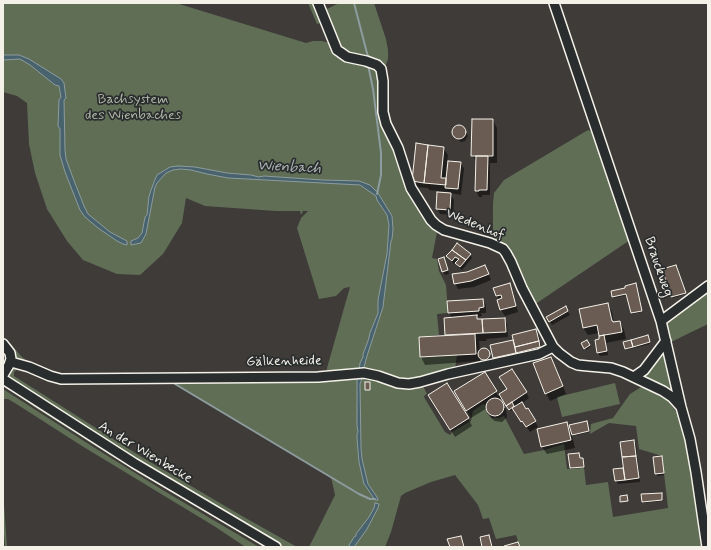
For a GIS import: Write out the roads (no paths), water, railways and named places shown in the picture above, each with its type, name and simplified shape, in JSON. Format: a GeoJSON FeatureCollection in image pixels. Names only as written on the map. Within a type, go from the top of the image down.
{"type":"FeatureCollection","features":[{"type":"Feature","properties":{"kind":"street","name":"Wedenhof"},"geometry":{"type":"LineString","coordinates":[[318,3],[337,50],[347,57],[366,61],[377,65],[381,69],[383,81],[383,112],[386,124],[398,148],[411,188],[431,220],[444,230],[490,243],[506,253],[522,288],[553,347],[571,362],[578,365],[611,368],[622,372],[663,391],[681,407]]}},
{"type":"Feature","properties":{"kind":"street","name":"Brauckweg"},"geometry":{"type":"LineString","coordinates":[[554,3],[661,321],[691,446],[707,547]]}},
{"type":"Feature","properties":{"kind":"street"},"geometry":{"type":"LineString","coordinates":[[661,321],[708,286]]}},
{"type":"Feature","properties":{"kind":"street"},"geometry":{"type":"LineString","coordinates":[[634,377],[644,370],[666,341]]}},
{"type":"Feature","properties":{"kind":"street"},"geometry":{"type":"LineString","coordinates":[[3,344],[10,353],[11,362],[3,375]]}},
{"type":"Feature","properties":{"kind":"street","name":"Gälkenheide"},"geometry":{"type":"LineString","coordinates":[[11,362],[29,367],[50,376],[69,379],[168,377],[318,377],[366,373],[398,383],[409,384],[539,354],[553,347]]}},
{"type":"Feature","properties":{"kind":"street","name":"An der Wienbecke"},"geometry":{"type":"LineString","coordinates":[[3,379],[134,463],[276,547]]}},
{"type":"Feature","properties":{"kind":"water"},"geometry":{"type":"Polygon","coordinates":[[[3,55],[19,55],[29,59],[61,79],[64,83],[66,98],[64,100],[65,150],[66,159],[73,178],[88,214],[110,232],[127,241],[127,245],[117,241],[98,228],[85,217],[80,210],[60,155],[60,129],[58,126],[59,100],[61,97],[59,86],[55,85],[20,59],[3,60],[3,55]]]}},
{"type":"Feature","properties":{"kind":"water"},"geometry":{"type":"Polygon","coordinates":[[[170,167],[195,167],[259,177],[359,181],[370,185],[378,193],[392,216],[393,229],[383,307],[363,371],[359,371],[360,363],[378,313],[378,300],[387,254],[389,225],[387,215],[376,196],[360,185],[228,178],[191,170],[173,170],[166,173],[155,187],[146,234],[141,243],[131,245],[131,241],[138,238],[142,233],[145,217],[147,215],[149,196],[157,175],[170,167]]]}},
{"type":"Feature","properties":{"kind":"water"},"geometry":{"type":"Polygon","coordinates":[[[357,375],[363,376],[360,384],[362,459],[368,484],[378,500],[375,500],[364,484],[359,462],[357,439],[357,375]]]}},
{"type":"Feature","properties":{"kind":"water"},"geometry":{"type":"Polygon","coordinates":[[[375,503],[379,504],[378,508],[367,529],[354,547],[348,547],[369,517],[375,503]]]}},
{"type":"Feature","properties":{"kind":"waterway"},"geometry":{"type":"LineString","coordinates":[[354,3],[368,57]]}},
{"type":"Feature","properties":{"kind":"waterway"},"geometry":{"type":"LineString","coordinates":[[368,65],[373,89],[381,153],[381,175],[377,194]]}},
{"type":"Feature","properties":{"kind":"waterway"},"geometry":{"type":"LineString","coordinates":[[175,384],[359,494],[370,499],[375,499]]}},
{"type":"Feature","properties":{"kind":"park label","name":"Bachsystem des Wienbaches"},"geometry":{"type":"Point","coordinates":[133,108]}},
{"type":"Feature","properties":{"kind":"water label","name":"Wienbach"},"geometry":{"type":"Point","coordinates":[289,168]}}]}
